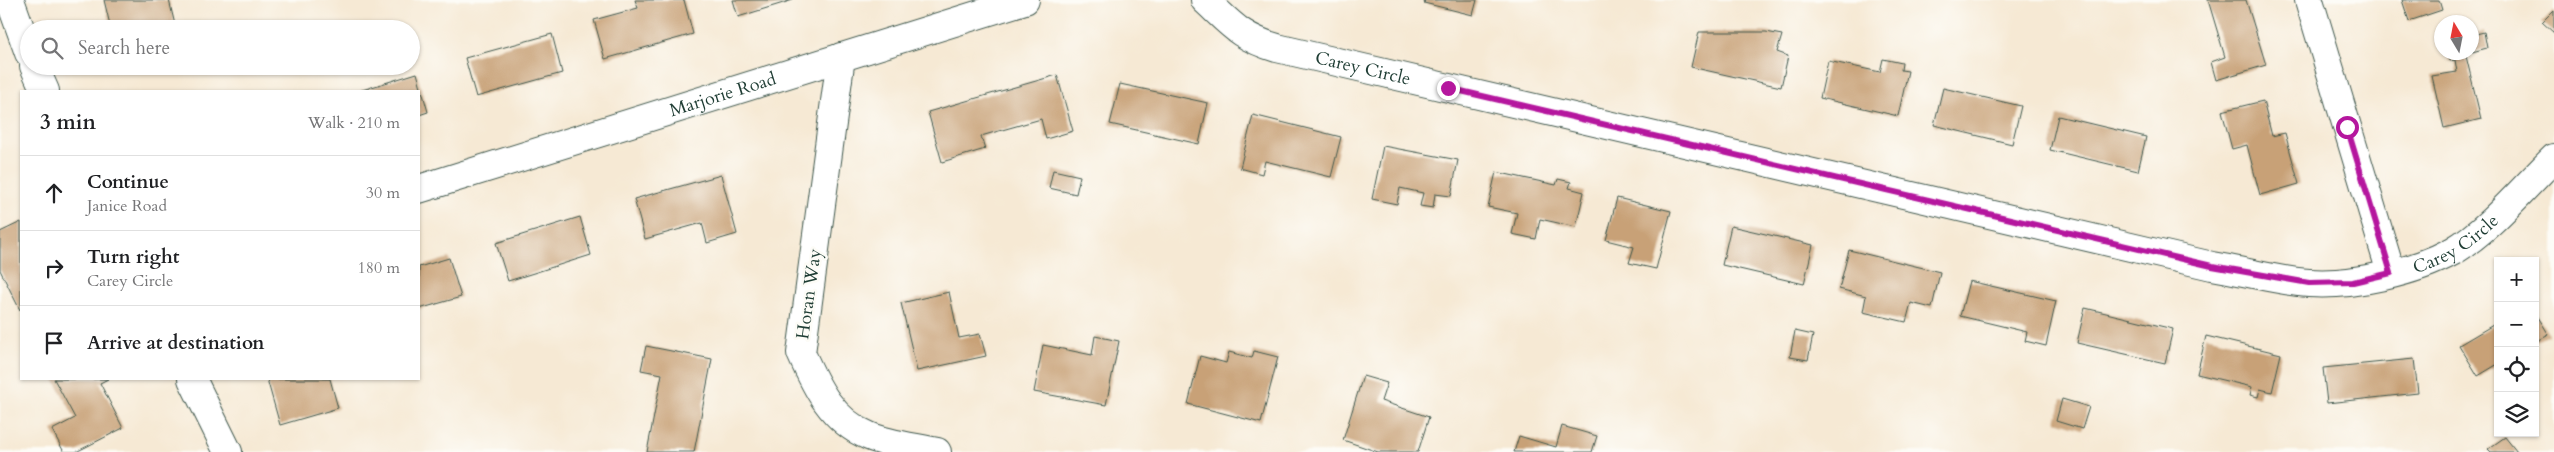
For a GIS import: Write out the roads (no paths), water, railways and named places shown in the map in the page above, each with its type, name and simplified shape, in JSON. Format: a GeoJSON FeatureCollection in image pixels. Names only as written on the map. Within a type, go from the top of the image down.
{"type":"FeatureCollection","features":[{"type":"Feature","properties":{"kind":"street"},"geometry":{"type":"LineString","coordinates":[[10,0],[20,28]]}},
{"type":"Feature","properties":{"kind":"street","name":"Marjorie Road"},"geometry":{"type":"LineString","coordinates":[[420,189],[1023,0]]}},
{"type":"Feature","properties":{"kind":"street","name":"Carey Circle"},"geometry":{"type":"LineString","coordinates":[[1206,0],[1237,30],[1253,41],[1276,48],[2212,266],[2309,283],[2353,282],[2419,266],[2454,250],[2481,230],[2554,158]]}},
{"type":"Feature","properties":{"kind":"street"},"geometry":{"type":"LineString","coordinates":[[2309,0],[2391,273]]}},
{"type":"Feature","properties":{"kind":"street","name":"Horan Way"},"geometry":{"type":"LineString","coordinates":[[841,57],[801,353],[816,386],[834,412],[869,436],[937,452]]}},
{"type":"Feature","properties":{"kind":"street"},"geometry":{"type":"LineString","coordinates":[[38,75],[45,90]]}},
{"type":"Feature","properties":{"kind":"street"},"geometry":{"type":"LineString","coordinates":[[192,380],[228,452]]}}]}
